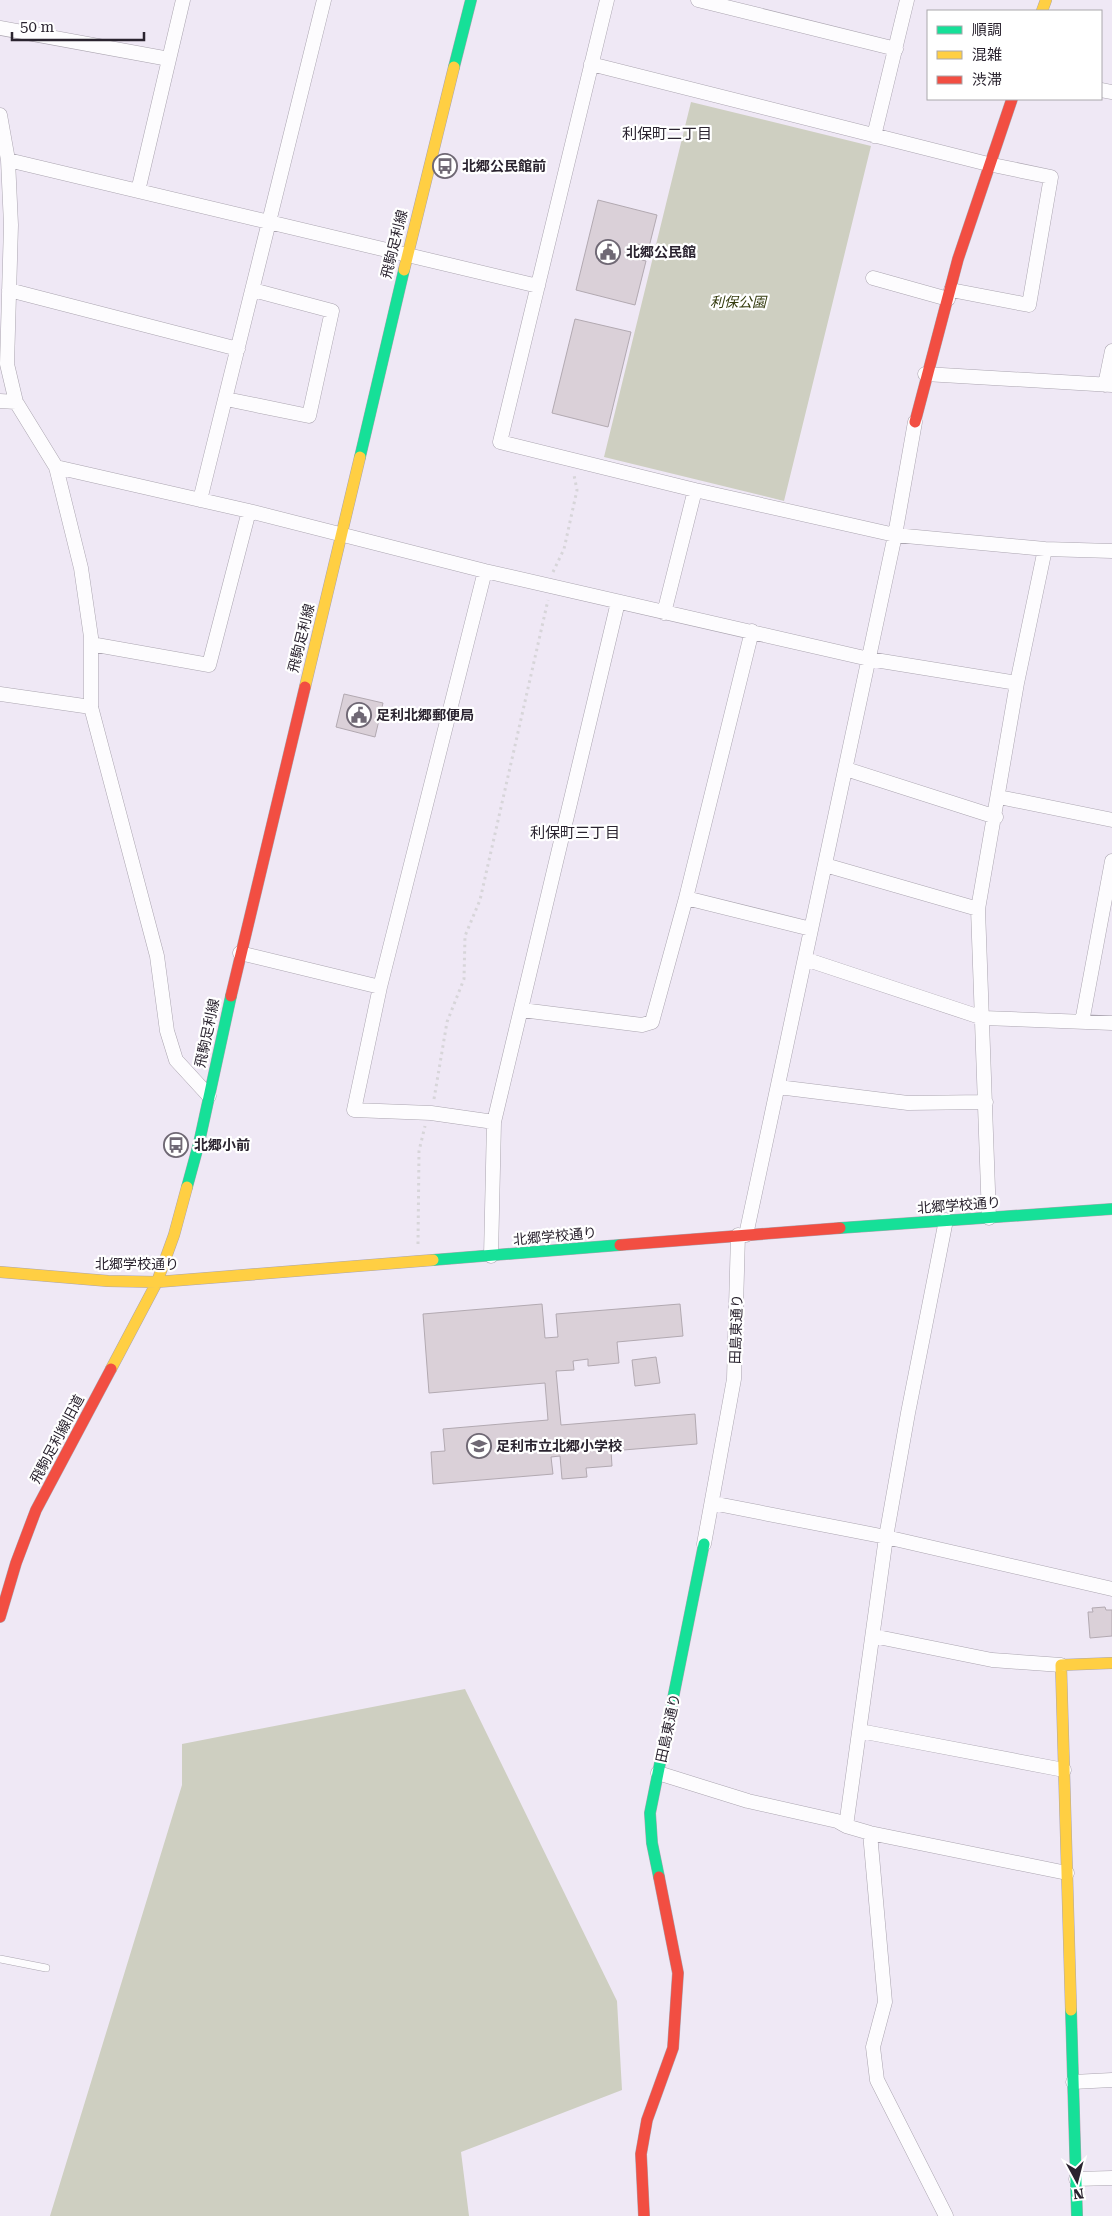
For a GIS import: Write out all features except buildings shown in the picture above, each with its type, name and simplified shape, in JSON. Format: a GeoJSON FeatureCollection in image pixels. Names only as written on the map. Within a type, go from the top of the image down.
{"type":"FeatureCollection","features":[{"type":"Feature","properties":{"kind":"street"},"geometry":{"type":"LineString","coordinates":[[138,191],[183,0]]}},
{"type":"Feature","properties":{"kind":"street"},"geometry":{"type":"LineString","coordinates":[[200,500],[324,0]]}},
{"type":"Feature","properties":{"kind":"street","name":"飛駒足利線"},"geometry":{"type":"LineString","coordinates":[[157,1282],[174,1235],[209,1096],[240,953],[342,535],[407,255],[471,0]]}},
{"type":"Feature","properties":{"kind":"street"},"geometry":{"type":"LineString","coordinates":[[698,0],[896,49]]}},
{"type":"Feature","properties":{"kind":"street"},"geometry":{"type":"LineString","coordinates":[[874,136],[907,0]]}},
{"type":"Feature","properties":{"kind":"street"},"geometry":{"type":"LineString","coordinates":[[604,1],[591,64],[500,442],[695,490],[895,535],[1045,549],[1112,551]]}},
{"type":"Feature","properties":{"kind":"street"},"geometry":{"type":"LineString","coordinates":[[0,28],[169,59]]}},
{"type":"Feature","properties":{"kind":"street"},"geometry":{"type":"LineString","coordinates":[[591,64],[874,136],[988,164],[1051,177],[1029,305],[949,295],[873,278]]}},
{"type":"Feature","properties":{"kind":"street"},"geometry":{"type":"LineString","coordinates":[[914,422],[925,374],[988,164],[1012,100]]}},
{"type":"Feature","properties":{"kind":"street"},"geometry":{"type":"LineString","coordinates":[[0,115],[8,160],[11,225],[7,364],[16,402],[56,467],[81,568],[90,644],[91,707],[158,956],[167,1031],[176,1060],[209,1096]]}},
{"type":"Feature","properties":{"kind":"street"},"geometry":{"type":"LineString","coordinates":[[8,160],[538,286]]}},
{"type":"Feature","properties":{"kind":"street"},"geometry":{"type":"LineString","coordinates":[[8,290],[238,349]]}},
{"type":"Feature","properties":{"kind":"street"},"geometry":{"type":"LineString","coordinates":[[226,399],[309,416],[332,311],[253,290]]}},
{"type":"Feature","properties":{"kind":"street"},"geometry":{"type":"LineString","coordinates":[[925,374],[1109,385],[1112,351]]}},
{"type":"Feature","properties":{"kind":"street"},"geometry":{"type":"LineString","coordinates":[[0,401],[16,402]]}},
{"type":"Feature","properties":{"kind":"street","name":"田島東通り"},"geometry":{"type":"LineString","coordinates":[[644,2216],[641,2154],[647,2120],[674,2048],[678,1973],[652,1844],[650,1813],[712,1504],[734,1379],[742,1235],[778,1087],[826,865],[895,535],[914,422]]}},
{"type":"Feature","properties":{"kind":"street"},"geometry":{"type":"LineString","coordinates":[[56,467],[250,511],[486,571],[869,659],[1018,683]]}},
{"type":"Feature","properties":{"kind":"street"},"geometry":{"type":"LineString","coordinates":[[664,612],[695,490]]}},
{"type":"Feature","properties":{"kind":"street"},"geometry":{"type":"LineString","coordinates":[[90,644],[209,666],[250,511]]}},
{"type":"Feature","properties":{"kind":"street"},"geometry":{"type":"LineString","coordinates":[[989,1218],[978,909],[996,817],[1018,683],[1045,549]]}},
{"type":"Feature","properties":{"kind":"street"},"geometry":{"type":"LineString","coordinates":[[486,571],[380,986],[354,1110],[431,1113],[494,1122]]}},
{"type":"Feature","properties":{"kind":"street"},"geometry":{"type":"LineString","coordinates":[[491,1256],[494,1122],[618,602]]}},
{"type":"Feature","properties":{"kind":"street"},"geometry":{"type":"LineString","coordinates":[[522,1010],[642,1025],[652,1022],[686,898],[752,631]]}},
{"type":"Feature","properties":{"kind":"street"},"geometry":{"type":"LineString","coordinates":[[0,694],[91,707]]}},
{"type":"Feature","properties":{"kind":"street"},"geometry":{"type":"LineString","coordinates":[[846,769],[996,817]]}},
{"type":"Feature","properties":{"kind":"street"},"geometry":{"type":"LineString","coordinates":[[999,797],[1112,820]]}},
{"type":"Feature","properties":{"kind":"street"},"geometry":{"type":"LineString","coordinates":[[1082,1022],[1105,936],[1112,861]]}},
{"type":"Feature","properties":{"kind":"street"},"geometry":{"type":"LineString","coordinates":[[826,865],[978,909]]}},
{"type":"Feature","properties":{"kind":"street"},"geometry":{"type":"LineString","coordinates":[[686,898],[811,930]]}},
{"type":"Feature","properties":{"kind":"street"},"geometry":{"type":"LineString","coordinates":[[240,953],[380,986]]}},
{"type":"Feature","properties":{"kind":"street"},"geometry":{"type":"LineString","coordinates":[[805,959],[983,1018],[1112,1023]]}},
{"type":"Feature","properties":{"kind":"street"},"geometry":{"type":"LineString","coordinates":[[778,1087],[908,1103],[986,1102]]}},
{"type":"Feature","properties":{"kind":"street","name":"北郷学校通り"},"geometry":{"type":"LineString","coordinates":[[0,1272],[108,1281],[157,1282],[742,1235],[1112,1209]]}},
{"type":"Feature","properties":{"kind":"street"},"geometry":{"type":"LineString","coordinates":[[846,1826],[886,1537],[946,1220]]}},
{"type":"Feature","properties":{"kind":"street","name":"飛駒足利線旧道"},"geometry":{"type":"LineString","coordinates":[[0,1617],[16,1563],[36,1510],[157,1282]]}},
{"type":"Feature","properties":{"kind":"street"},"geometry":{"type":"LineString","coordinates":[[712,1504],[886,1537],[1112,1589]]}},
{"type":"Feature","properties":{"kind":"street"},"geometry":{"type":"LineString","coordinates":[[873,1636],[992,1660],[1061,1665],[1112,1663]]}},
{"type":"Feature","properties":{"kind":"street"},"geometry":{"type":"LineString","coordinates":[[1061,1665],[1077,2216]]}},
{"type":"Feature","properties":{"kind":"street"},"geometry":{"type":"LineString","coordinates":[[860,1731],[1064,1770]]}},
{"type":"Feature","properties":{"kind":"street"},"geometry":{"type":"LineString","coordinates":[[658,1773],[748,1801],[837,1821],[846,1826],[870,1833],[1067,1873]]}},
{"type":"Feature","properties":{"kind":"street"},"geometry":{"type":"LineString","coordinates":[[870,1833],[885,2002],[873,2047],[877,2080],[946,2216]]}},
{"type":"Feature","properties":{"kind":"street"},"geometry":{"type":"LineString","coordinates":[[1073,2082],[1112,2080]]}},
{"type":"Feature","properties":{"kind":"street"},"geometry":{"type":"LineString","coordinates":[[1076,2179],[1112,2178]]}},
{"type":"Feature","properties":{"kind":"lane"},"geometry":{"type":"LineString","coordinates":[[0,1959],[46,1968]]}},
{"type":"Feature","properties":{"kind":"path"},"geometry":{"type":"LineString","coordinates":[[418,1244],[420,1152],[424,1130],[431,1113],[447,1022],[464,979],[465,936],[480,900],[555,565],[564,549],[577,490],[574,473],[584,463]]}},
{"type":"Feature","properties":{"kind":"green space","name":"利保公園"},"geometry":{"type":"Polygon","coordinates":[[[691,102],[871,146],[784,501],[604,457],[691,102]]]}},
{"type":"Feature","properties":{"kind":"green space"},"geometry":{"type":"Polygon","coordinates":[[[465,1689],[617,2001],[622,2090],[461,2152],[469,2216],[50,2216],[182,1785],[182,1744],[465,1689]]]}},
{"type":"Feature","properties":{"kind":"traffic: fast"},"geometry":{"type":"LineString","coordinates":[[454,67],[471,0]]}},
{"type":"Feature","properties":{"kind":"traffic: fast"},"geometry":{"type":"LineString","coordinates":[[360,457],[404,270]]}},
{"type":"Feature","properties":{"kind":"traffic: fast"},"geometry":{"type":"LineString","coordinates":[[187,1187],[199,1143],[231,996]]}},
{"type":"Feature","properties":{"kind":"traffic: fast"},"geometry":{"type":"LineString","coordinates":[[840,1228],[1112,1209]]}},
{"type":"Feature","properties":{"kind":"traffic: fast"},"geometry":{"type":"LineString","coordinates":[[433,1260],[620,1245]]}},
{"type":"Feature","properties":{"kind":"traffic: fast"},"geometry":{"type":"LineString","coordinates":[[659,1877],[652,1843],[650,1813],[704,1544]]}},
{"type":"Feature","properties":{"kind":"traffic: fast"},"geometry":{"type":"LineString","coordinates":[[1071,2010],[1077,2216]]}},
{"type":"Feature","properties":{"kind":"traffic: slow"},"geometry":{"type":"LineString","coordinates":[[1042,10],[1046,0]]}},
{"type":"Feature","properties":{"kind":"traffic: slow"},"geometry":{"type":"LineString","coordinates":[[404,270],[454,67]]}},
{"type":"Feature","properties":{"kind":"traffic: slow"},"geometry":{"type":"LineString","coordinates":[[305,687],[360,457]]}},
{"type":"Feature","properties":{"kind":"traffic: slow"},"geometry":{"type":"LineString","coordinates":[[111,1369],[157,1282],[174,1235],[187,1187]]}},
{"type":"Feature","properties":{"kind":"traffic: slow"},"geometry":{"type":"LineString","coordinates":[[0,1272],[108,1281],[157,1282],[433,1260]]}},
{"type":"Feature","properties":{"kind":"traffic: slow"},"geometry":{"type":"LineString","coordinates":[[1071,2010],[1061,1665],[1112,1663]]}},
{"type":"Feature","properties":{"kind":"traffic: jam"},"geometry":{"type":"LineString","coordinates":[[915,422],[958,259],[1012,100]]}},
{"type":"Feature","properties":{"kind":"traffic: jam"},"geometry":{"type":"LineString","coordinates":[[231,996],[305,687]]}},
{"type":"Feature","properties":{"kind":"traffic: jam"},"geometry":{"type":"LineString","coordinates":[[620,1245],[840,1228]]}},
{"type":"Feature","properties":{"kind":"traffic: jam"},"geometry":{"type":"LineString","coordinates":[[0,1617],[16,1563],[36,1510],[111,1369]]}},
{"type":"Feature","properties":{"kind":"traffic: jam"},"geometry":{"type":"LineString","coordinates":[[644,2216],[641,2154],[647,2120],[673,2048],[678,1973],[659,1877]]}},
{"type":"Feature","properties":{"kind":"place","name":"北郷公民館前"},"geometry":{"type":"Point","coordinates":[445,166]}},
{"type":"Feature","properties":{"kind":"place","name":"北郷公民館"},"geometry":{"type":"Point","coordinates":[608,252]}},
{"type":"Feature","properties":{"kind":"place","name":"足利北郷郵便局"},"geometry":{"type":"Point","coordinates":[359,715]}},
{"type":"Feature","properties":{"kind":"place","name":"北郷小前"},"geometry":{"type":"Point","coordinates":[176,1145]}},
{"type":"Feature","properties":{"kind":"place","name":"足利市立北郷小学校"},"geometry":{"type":"Point","coordinates":[479,1446]}},
{"type":"Feature","properties":{"kind":"district","name":"利保町二丁目"},"geometry":{"type":"Point","coordinates":[667,134]}},
{"type":"Feature","properties":{"kind":"district","name":"利保町三丁目"},"geometry":{"type":"Point","coordinates":[575,833]}}]}
